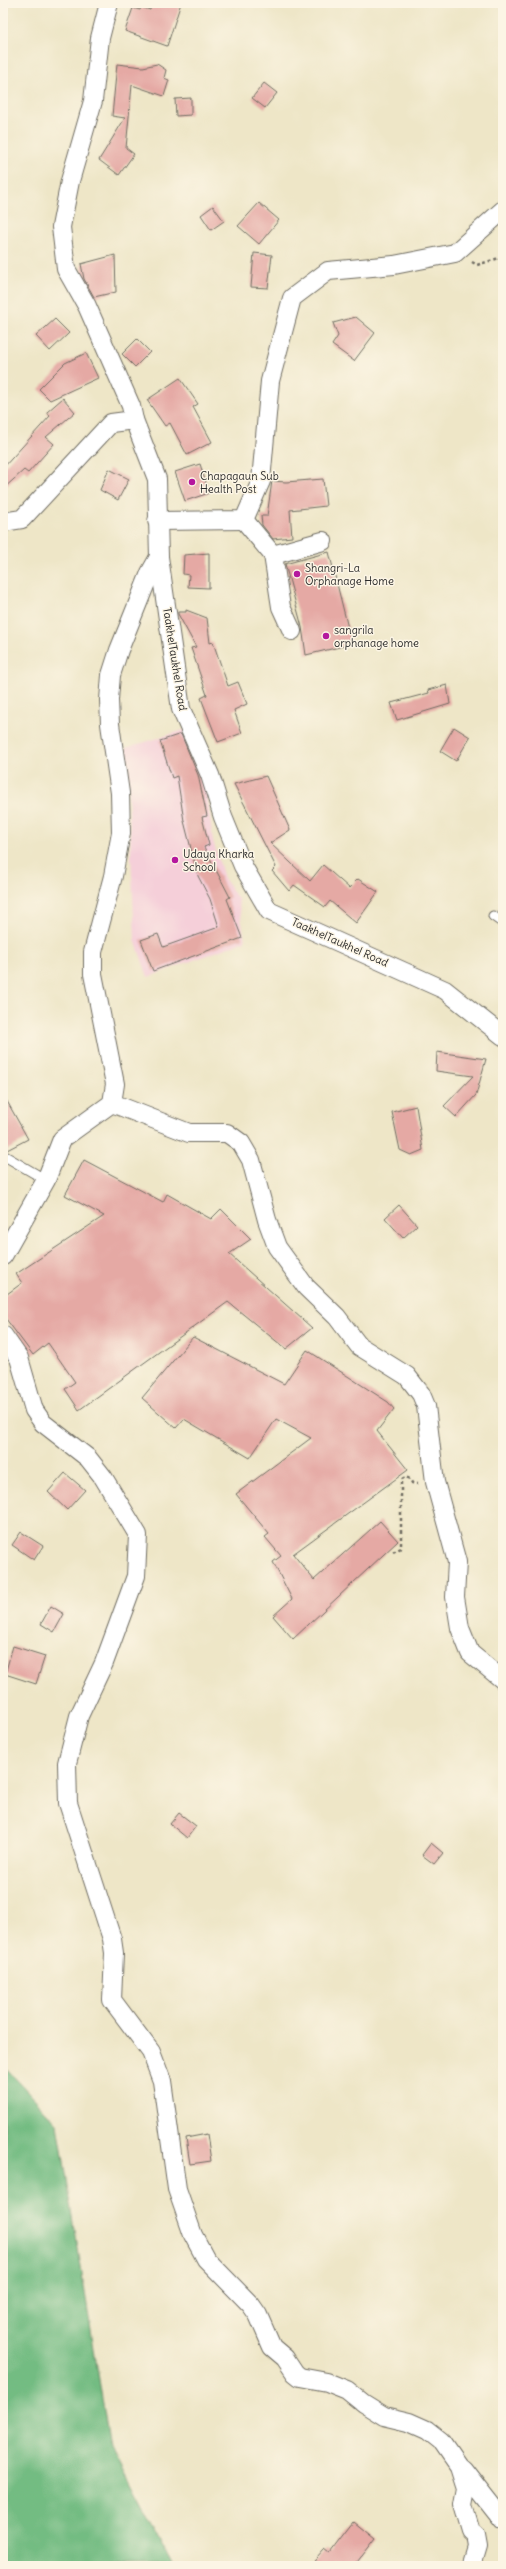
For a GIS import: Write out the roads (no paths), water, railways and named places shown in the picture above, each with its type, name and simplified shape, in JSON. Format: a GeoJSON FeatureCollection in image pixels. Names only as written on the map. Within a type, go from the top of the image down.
{"type":"FeatureCollection","features":[{"type":"Feature","properties":{"kind":"street","name":"TaakhelTaukhel Road"},"geometry":{"type":"LineString","coordinates":[[110,3],[100,38],[93,101],[70,181],[61,227],[66,269],[87,306],[131,406],[134,420],[157,479],[159,557],[181,709],[210,775],[243,866],[270,911],[445,990],[502,1035]]}},
{"type":"Feature","properties":{"kind":"street"},"geometry":{"type":"LineString","coordinates":[[244,520],[261,481],[270,381],[292,298],[328,271],[394,265],[455,253],[503,210]]}},
{"type":"Feature","properties":{"kind":"street"},"geometry":{"type":"LineString","coordinates":[[3,522],[22,519],[111,423],[134,420]]}},
{"type":"Feature","properties":{"kind":"street"},"geometry":{"type":"LineString","coordinates":[[157,521],[244,520]]}},
{"type":"Feature","properties":{"kind":"street"},"geometry":{"type":"LineString","coordinates":[[244,520],[273,555],[281,607],[292,631]]}},
{"type":"Feature","properties":{"kind":"street"},"geometry":{"type":"LineString","coordinates":[[273,555],[323,541]]}},
{"type":"Feature","properties":{"kind":"street"},"geometry":{"type":"LineString","coordinates":[[3,1256],[46,1180],[62,1138],[112,1103],[115,1084],[93,974],[93,952],[113,876],[121,833],[120,793],[110,724],[109,700],[112,675],[121,644],[150,573],[159,557]]}},
{"type":"Feature","properties":{"kind":"street"},"geometry":{"type":"LineString","coordinates":[[112,1103],[189,1133],[227,1133],[241,1143],[251,1160],[265,1213],[278,1247],[306,1287],[337,1317],[359,1346],[407,1376],[421,1394],[426,1406],[435,1482],[457,1562],[455,1597],[460,1628],[470,1653],[503,1680]]}},
{"type":"Feature","properties":{"kind":"street"},"geometry":{"type":"LineString","coordinates":[[3,1335],[19,1358],[34,1410],[43,1423],[88,1458],[103,1477],[138,1535],[136,1576],[104,1663],[80,1716],[70,1746],[67,1763],[68,1803],[86,1852],[112,1940],[114,1960],[112,2000],[151,2052],[162,2081],[175,2177],[193,2234],[206,2259],[217,2273],[244,2297],[258,2315],[272,2347],[284,2358],[295,2373],[300,2377],[327,2382],[347,2390],[363,2403],[384,2416],[409,2422],[427,2430],[440,2441],[455,2462],[471,2476],[503,2520]]}},
{"type":"Feature","properties":{"kind":"street"},"geometry":{"type":"LineString","coordinates":[[455,2462],[466,2489],[463,2505],[471,2532],[475,2535],[477,2546],[471,2566]]}},
{"type":"Feature","properties":{"kind":"lane"},"geometry":{"type":"LineString","coordinates":[[494,916],[503,923]]}},
{"type":"Feature","properties":{"kind":"lane"},"geometry":{"type":"LineString","coordinates":[[3,1155],[46,1180]]}},
{"type":"Feature","properties":{"kind":"place","name":"Chapagaun Sub Health Post"},"geometry":{"type":"Point","coordinates":[192,482]}},
{"type":"Feature","properties":{"kind":"place","name":"Shangri-La Orphanage Home"},"geometry":{"type":"Point","coordinates":[297,574]}},
{"type":"Feature","properties":{"kind":"place","name":"sangrila orphanage home"},"geometry":{"type":"Point","coordinates":[326,636]}},
{"type":"Feature","properties":{"kind":"place","name":"Udaya Kharka School"},"geometry":{"type":"Point","coordinates":[175,860]}}]}
